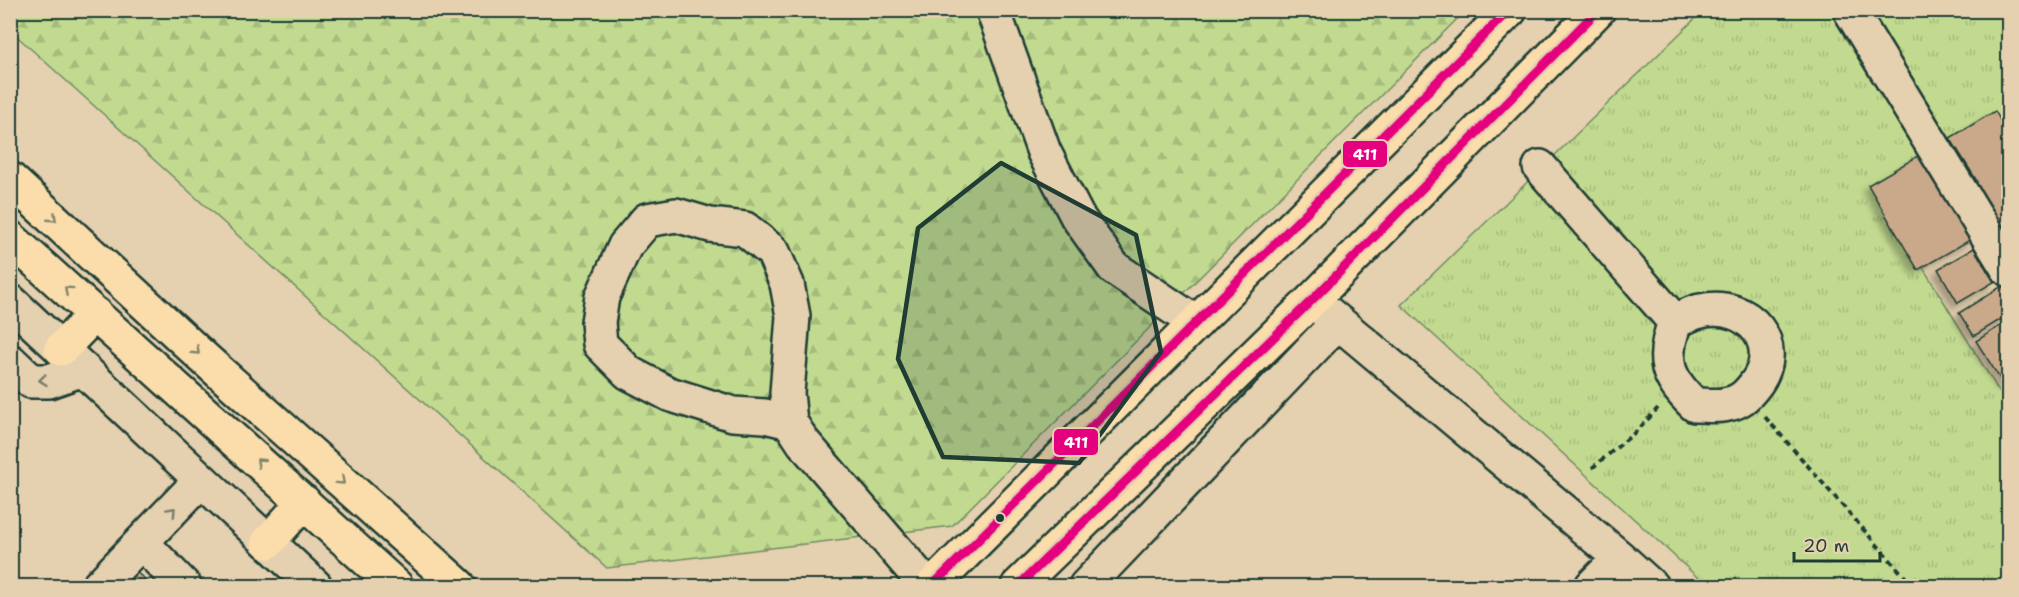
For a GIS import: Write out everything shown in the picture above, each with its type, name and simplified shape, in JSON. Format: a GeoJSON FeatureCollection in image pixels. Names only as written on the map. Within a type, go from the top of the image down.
{"type":"FeatureCollection","features":[{"type":"Feature","properties":{"kind":"main road"},"geometry":{"type":"LineString","coordinates":[[929,586],[1510,10]]}},
{"type":"Feature","properties":{"kind":"main road"},"geometry":{"type":"LineString","coordinates":[[1018,586],[1312,300],[1598,10]]}},
{"type":"Feature","properties":{"kind":"main road"},"geometry":{"type":"LineString","coordinates":[[10,178],[206,360],[459,586]]}},
{"type":"Feature","properties":{"kind":"main road"},"geometry":{"type":"LineString","coordinates":[[10,238],[396,586]]}},
{"type":"Feature","properties":{"kind":"main road"},"geometry":{"type":"LineString","coordinates":[[72,359],[95,314]]}},
{"type":"Feature","properties":{"kind":"main road"},"geometry":{"type":"LineString","coordinates":[[268,542],[304,502]]}},
{"type":"Feature","properties":{"kind":"street"},"geometry":{"type":"LineString","coordinates":[[993,10],[1044,152],[1077,216],[1114,268],[1196,323]]}},
{"type":"Feature","properties":{"kind":"street"},"geometry":{"type":"LineString","coordinates":[[1850,10],[2008,269]]}},
{"type":"Feature","properties":{"kind":"street"},"geometry":{"type":"LineString","coordinates":[[1540,167],[1675,322]]}},
{"type":"Feature","properties":{"kind":"street"},"geometry":{"type":"LineString","coordinates":[[790,422],[765,416],[733,414],[669,393],[628,374],[600,345],[598,322],[602,297],[625,246],[647,220],[676,215],[710,225],[746,229],[773,252],[787,284],[793,316],[787,393],[790,422],[803,442],[929,586]]}},
{"type":"Feature","properties":{"kind":"street"},"geometry":{"type":"LineString","coordinates":[[1312,300],[1652,586]]}},
{"type":"Feature","properties":{"kind":"street"},"geometry":{"type":"LineString","coordinates":[[10,301],[315,586]]}},
{"type":"Feature","properties":{"kind":"street"},"geometry":{"type":"LineString","coordinates":[[1721,308],[1747,317],[1758,328],[1767,354],[1766,367],[1746,396],[1728,405],[1695,405],[1680,391],[1670,374],[1666,359],[1675,322],[1699,311],[1721,308]]}},
{"type":"Feature","properties":{"kind":"street"},"geometry":{"type":"LineString","coordinates":[[1086,586],[1338,322]]}},
{"type":"Feature","properties":{"kind":"street"},"geometry":{"type":"LineString","coordinates":[[10,361],[31,381],[49,381],[72,359]]}},
{"type":"Feature","properties":{"kind":"street"},"geometry":{"type":"LineString","coordinates":[[99,586],[201,480]]}},
{"type":"Feature","properties":{"kind":"street"},"geometry":{"type":"LineString","coordinates":[[142,543],[184,586]]}},
{"type":"Feature","properties":{"kind":"street"},"geometry":{"type":"LineString","coordinates":[[1592,586],[1620,558]]}},
{"type":"Feature","properties":{"kind":"path"},"geometry":{"type":"LineString","coordinates":[[1592,468],[1680,391]]}},
{"type":"Feature","properties":{"kind":"path"},"geometry":{"type":"LineString","coordinates":[[1746,396],[1913,586]]}},
{"type":"Feature","properties":{"kind":"highlighted area"},"geometry":{"type":"Polygon","coordinates":[[[1001,163],[1136,235],[1161,352],[1079,463],[943,457],[898,359],[918,228],[1001,163]]]}},
{"type":"Feature","properties":{"kind":"green space"},"geometry":{"type":"Polygon","coordinates":[[[11,10],[1465,11],[952,526],[607,568],[11,31],[11,10]]]}},
{"type":"Feature","properties":{"kind":"green space"},"geometry":{"type":"Polygon","coordinates":[[[1703,11],[2008,11],[2008,111],[1879,196],[2008,406],[2008,586],[1707,586],[1401,305],[1703,11]]]}},
{"type":"Feature","properties":{"kind":"building"},"geometry":{"type":"Polygon","coordinates":[[[1995,111],[2008,134],[2008,139],[2004,142],[2008,150],[2008,250],[1969,186],[1977,181],[1950,138],[1995,111]]]}},
{"type":"Feature","properties":{"kind":"building"},"geometry":{"type":"Polygon","coordinates":[[[1925,152],[1975,237],[1918,270],[1868,185],[1925,152]]]}},
{"type":"Feature","properties":{"kind":"building"},"geometry":{"type":"Polygon","coordinates":[[[1974,248],[1994,282],[1958,303],[1938,269],[1974,248]]]}},
{"type":"Feature","properties":{"kind":"building"},"geometry":{"type":"Polygon","coordinates":[[[2002,286],[2008,295],[2008,315],[1974,336],[1959,313],[2002,286]]]}},
{"type":"Feature","properties":{"kind":"building"},"geometry":{"type":"Polygon","coordinates":[[[2008,321],[2008,382],[2004,385],[1976,341],[2008,321]]]}},
{"type":"Feature","properties":{"kind":"building"},"geometry":{"type":"Polygon","coordinates":[[[130,567],[153,586],[114,586],[130,567]]]}},
{"type":"Feature","properties":{"kind":"transit line","name":"411"},"geometry":{"type":"LineString","coordinates":[[932,586],[1509,10]]}},
{"type":"Feature","properties":{"kind":"transit line","name":"411"},"geometry":{"type":"LineString","coordinates":[[1018,586],[1312,300],[1598,10]]}}]}
